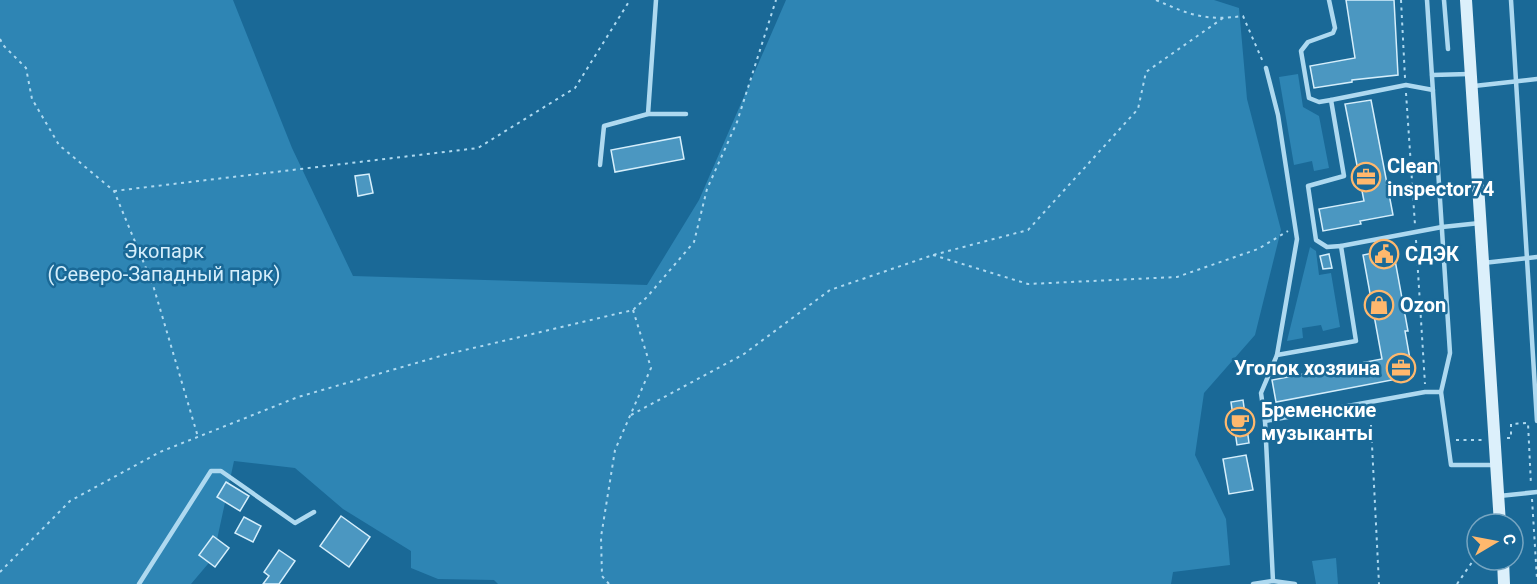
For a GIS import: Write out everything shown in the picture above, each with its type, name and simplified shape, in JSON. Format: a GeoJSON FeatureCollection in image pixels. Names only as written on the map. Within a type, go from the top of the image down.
{"type":"FeatureCollection","features":[{"type":"Feature","properties":{"kind":"street"},"geometry":{"type":"LineString","coordinates":[[1466,0],[1499,512]]}},
{"type":"Feature","properties":{"kind":"lane"},"geometry":{"type":"LineString","coordinates":[[648,114],[656,0]]}},
{"type":"Feature","properties":{"kind":"lane"},"geometry":{"type":"LineString","coordinates":[[1329,0],[1335,28],[1333,33],[1308,42],[1301,51],[1309,98],[1319,102],[1406,85],[1433,90]]}},
{"type":"Feature","properties":{"kind":"lane"},"geometry":{"type":"LineString","coordinates":[[1427,0],[1450,353],[1441,392],[1447,440],[1451,465],[1497,465]]}},
{"type":"Feature","properties":{"kind":"lane"},"geometry":{"type":"LineString","coordinates":[[1444,0],[1448,49]]}},
{"type":"Feature","properties":{"kind":"lane"},"geometry":{"type":"LineString","coordinates":[[1511,0],[1537,421]]}},
{"type":"Feature","properties":{"kind":"lane"},"geometry":{"type":"LineString","coordinates":[[1266,68],[1278,115],[1297,239],[1277,355],[1260,393],[1265,421],[1273,581]]}},
{"type":"Feature","properties":{"kind":"lane"},"geometry":{"type":"LineString","coordinates":[[1432,75],[1516,82],[1537,79]]}},
{"type":"Feature","properties":{"kind":"lane"},"geometry":{"type":"LineString","coordinates":[[1330,100],[1344,177],[1308,186],[1316,240],[1328,247],[1341,246],[1416,231],[1480,223]]}},
{"type":"Feature","properties":{"kind":"lane"},"geometry":{"type":"LineString","coordinates":[[600,165],[604,126],[648,114],[686,114]]}},
{"type":"Feature","properties":{"kind":"lane"},"geometry":{"type":"LineString","coordinates":[[1277,355],[1356,341],[1341,246]]}},
{"type":"Feature","properties":{"kind":"lane"},"geometry":{"type":"LineString","coordinates":[[1483,263],[1537,257]]}},
{"type":"Feature","properties":{"kind":"lane"},"geometry":{"type":"LineString","coordinates":[[1265,421],[1425,392],[1441,392]]}},
{"type":"Feature","properties":{"kind":"lane"},"geometry":{"type":"LineString","coordinates":[[141,583],[211,471],[221,471],[295,523],[314,512]]}},
{"type":"Feature","properties":{"kind":"lane"},"geometry":{"type":"LineString","coordinates":[[1498,496],[1534,493]]}},
{"type":"Feature","properties":{"kind":"lane"},"geometry":{"type":"LineString","coordinates":[[1253,584],[1273,581],[1294,584]]}},
{"type":"Feature","properties":{"kind":"path"},"geometry":{"type":"LineString","coordinates":[[114,191],[478,148],[574,88],[630,0]]}},
{"type":"Feature","properties":{"kind":"path"},"geometry":{"type":"LineString","coordinates":[[0,572],[70,501],[160,452],[298,397],[444,355],[633,310],[694,242],[707,189],[737,122],[776,0]]}},
{"type":"Feature","properties":{"kind":"path"},"geometry":{"type":"LineString","coordinates":[[1156,0],[1201,18],[1243,16],[1266,68]]}},
{"type":"Feature","properties":{"kind":"path"},"geometry":{"type":"LineString","coordinates":[[1401,0],[1425,392]]}},
{"type":"Feature","properties":{"kind":"path"},"geometry":{"type":"LineString","coordinates":[[631,415],[744,354],[830,290],[933,255],[1028,230],[1138,109],[1146,72],[1223,18]]}},
{"type":"Feature","properties":{"kind":"path"},"geometry":{"type":"LineString","coordinates":[[0,39],[26,68],[32,99],[59,145],[114,191],[153,285],[198,438]]}},
{"type":"Feature","properties":{"kind":"path"},"geometry":{"type":"LineString","coordinates":[[933,255],[1028,284],[1177,277],[1258,249],[1295,227]]}},
{"type":"Feature","properties":{"kind":"path"},"geometry":{"type":"LineString","coordinates":[[609,584],[602,576],[601,537],[615,450],[651,368],[633,310]]}},
{"type":"Feature","properties":{"kind":"path"},"geometry":{"type":"LineString","coordinates":[[1447,440],[1495,441],[1510,438],[1511,424],[1528,423],[1534,493],[1537,579]]}},
{"type":"Feature","properties":{"kind":"path"},"geometry":{"type":"LineString","coordinates":[[1371,425],[1379,584]]}},
{"type":"Feature","properties":{"kind":"green space","name":"Экопарк (Северо-Западный парк)"},"geometry":{"type":"Polygon","coordinates":[[[0,0],[233,0],[292,148],[353,276],[647,285],[699,200],[786,0],[1214,0],[1239,8],[1247,99],[1281,230],[1255,335],[1204,393],[1195,455],[1226,519],[1230,565],[1173,572],[1171,584],[498,584],[494,580],[438,579],[411,568],[411,551],[343,509],[295,468],[234,461],[213,558],[191,584],[0,584],[0,0]]]}},
{"type":"Feature","properties":{"kind":"green space"},"geometry":{"type":"Polygon","coordinates":[[[1298,74],[1303,107],[1319,116],[1329,168],[1314,171],[1312,161],[1294,165],[1279,77],[1298,74]]]}},
{"type":"Feature","properties":{"kind":"green space"},"geometry":{"type":"Polygon","coordinates":[[[1310,247],[1316,251],[1319,275],[1331,273],[1340,327],[1323,331],[1321,325],[1302,328],[1303,338],[1287,341],[1310,247]]]}},
{"type":"Feature","properties":{"kind":"green space"},"geometry":{"type":"Polygon","coordinates":[[[1336,558],[1338,584],[1316,584],[1312,561],[1336,558]]]}},
{"type":"Feature","properties":{"kind":"building"},"geometry":{"type":"Polygon","coordinates":[[[1346,0],[1394,0],[1398,75],[1352,80],[1352,82],[1314,88],[1310,66],[1355,58],[1346,0]]]}},
{"type":"Feature","properties":{"kind":"building"},"geometry":{"type":"Polygon","coordinates":[[[1371,100],[1393,215],[1323,231],[1319,209],[1364,201],[1345,104],[1371,100]]]}},
{"type":"Feature","properties":{"kind":"building"},"geometry":{"type":"Polygon","coordinates":[[[680,137],[684,159],[615,172],[611,150],[680,137]]]}},
{"type":"Feature","properties":{"kind":"building"},"geometry":{"type":"Polygon","coordinates":[[[369,174],[373,193],[358,196],[355,176],[369,174]]]}},
{"type":"Feature","properties":{"kind":"building"},"geometry":{"type":"Polygon","coordinates":[[[1393,249],[1408,331],[1405,331],[1413,376],[1276,402],[1272,380],[1382,359],[1363,255],[1393,249]]]}},
{"type":"Feature","properties":{"kind":"building"},"geometry":{"type":"Polygon","coordinates":[[[1329,254],[1332,268],[1323,269],[1320,256],[1329,254]]]}},
{"type":"Feature","properties":{"kind":"building","name":"Бременские музыканты"},"geometry":{"type":"Polygon","coordinates":[[[1243,400],[1249,443],[1237,445],[1231,402],[1243,400]]]}},
{"type":"Feature","properties":{"kind":"building"},"geometry":{"type":"Polygon","coordinates":[[[1246,455],[1253,490],[1229,494],[1223,459],[1246,455]]]}},
{"type":"Feature","properties":{"kind":"building"},"geometry":{"type":"Polygon","coordinates":[[[226,482],[249,496],[240,511],[217,497],[226,482]]]}},
{"type":"Feature","properties":{"kind":"building"},"geometry":{"type":"Polygon","coordinates":[[[341,516],[370,537],[349,567],[320,546],[341,516]]]}},
{"type":"Feature","properties":{"kind":"building"},"geometry":{"type":"Polygon","coordinates":[[[244,517],[261,526],[253,542],[235,533],[244,517]]]}},
{"type":"Feature","properties":{"kind":"building"},"geometry":{"type":"Polygon","coordinates":[[[213,536],[229,548],[215,567],[199,555],[213,536]]]}},
{"type":"Feature","properties":{"kind":"building"},"geometry":{"type":"Polygon","coordinates":[[[279,550],[295,561],[279,584],[263,584],[269,576],[264,572],[279,550]]]}},
{"type":"Feature","properties":{"kind":"place","name":"Clean inspector74"},"geometry":{"type":"Point","coordinates":[1366,177]}},
{"type":"Feature","properties":{"kind":"place","name":"СДЭК"},"geometry":{"type":"Point","coordinates":[1384,254]}},
{"type":"Feature","properties":{"kind":"place","name":"Ozon"},"geometry":{"type":"Point","coordinates":[1379,305]}},
{"type":"Feature","properties":{"kind":"place","name":"Уголок хозяина"},"geometry":{"type":"Point","coordinates":[1401,368]}},
{"type":"Feature","properties":{"kind":"place","name":"Бременские музыканты"},"geometry":{"type":"Point","coordinates":[1240,422]}}]}
